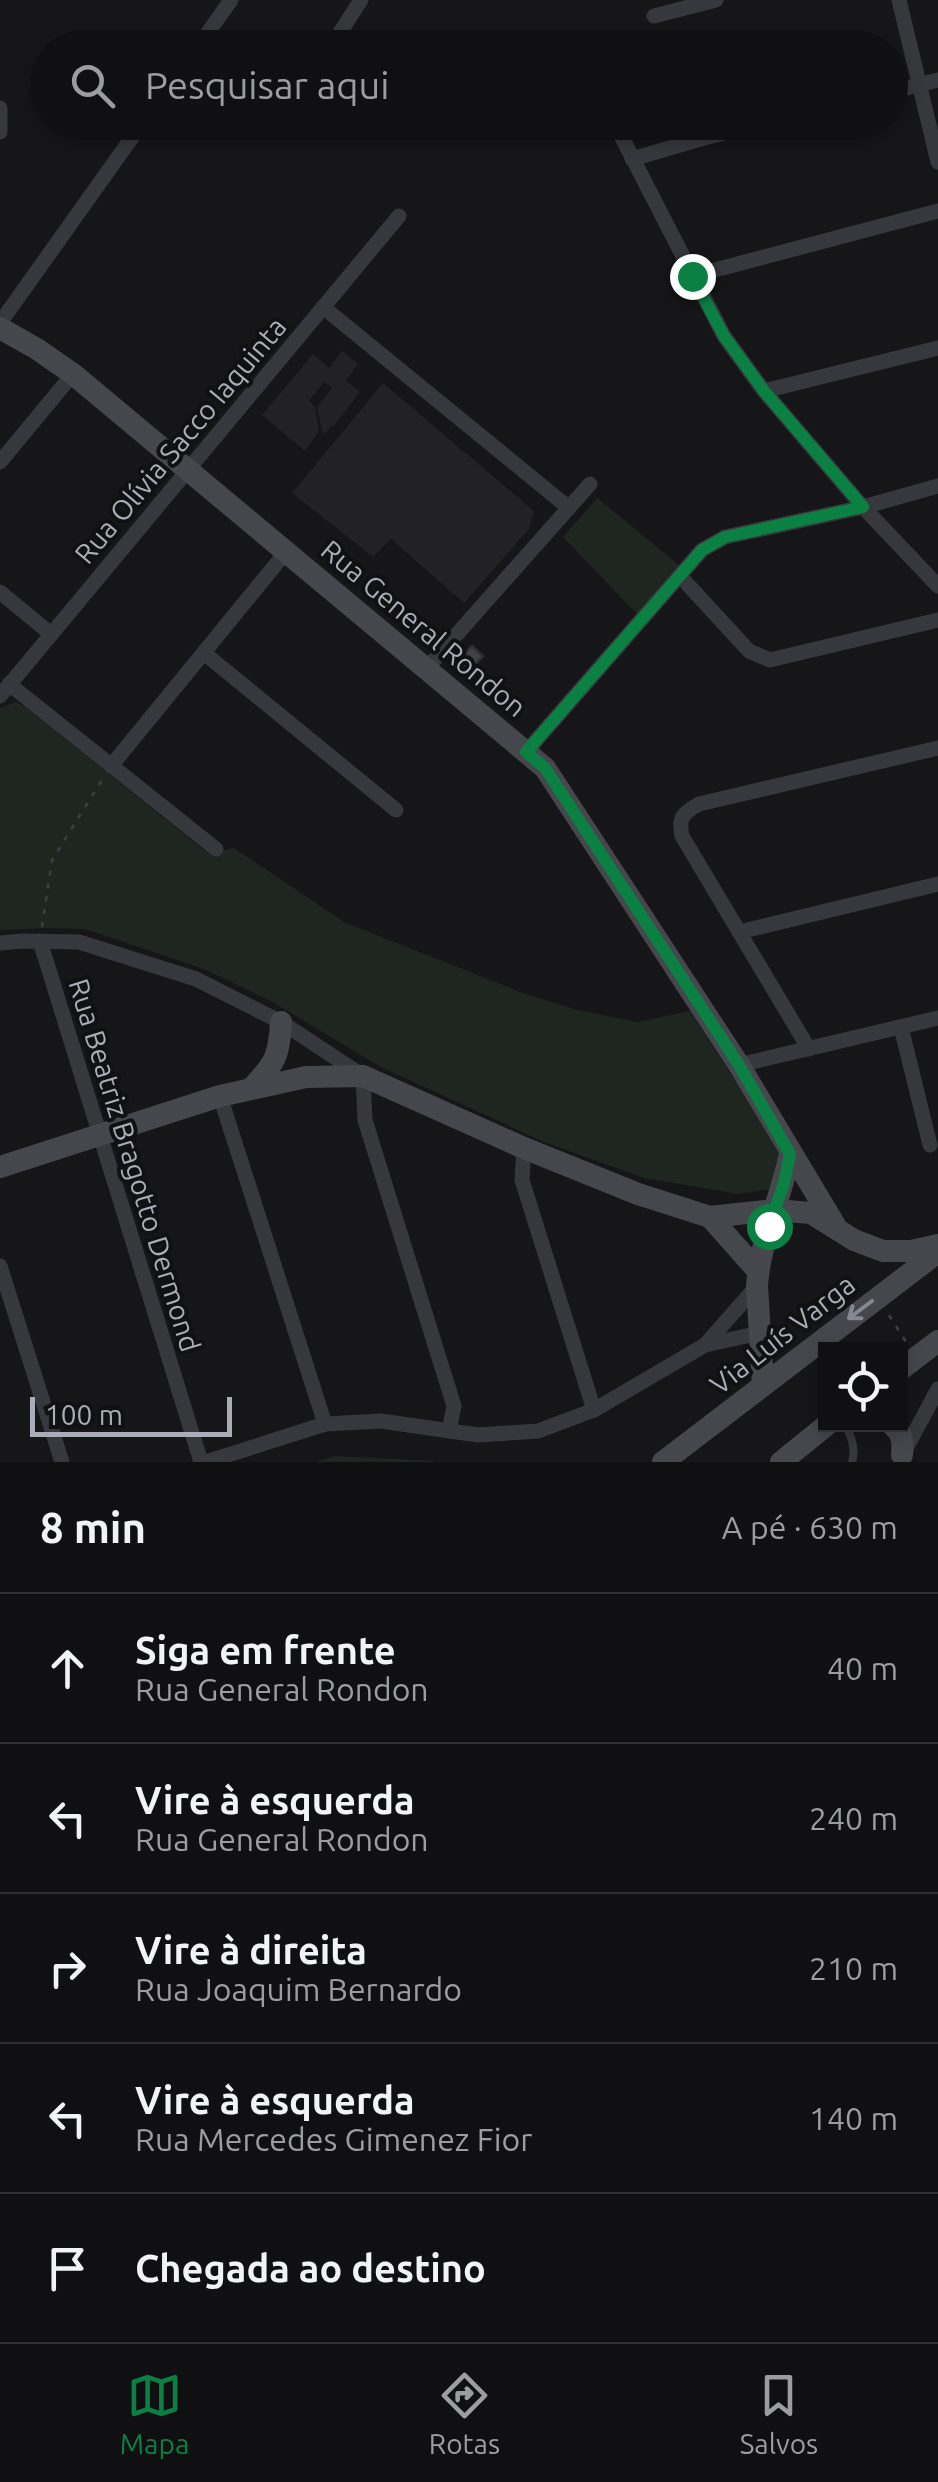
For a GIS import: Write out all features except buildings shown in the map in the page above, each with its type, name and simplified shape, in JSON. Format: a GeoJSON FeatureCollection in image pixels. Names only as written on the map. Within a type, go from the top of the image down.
{"type":"FeatureCollection","features":[{"type":"Feature","properties":{"kind":"street"},"geometry":{"type":"LineString","coordinates":[[209,30],[230,0]]}},
{"type":"Feature","properties":{"kind":"street"},"geometry":{"type":"LineString","coordinates":[[342,30],[362,0]]}},
{"type":"Feature","properties":{"kind":"street"},"geometry":{"type":"LineString","coordinates":[[654,16],[716,0]]}},
{"type":"Feature","properties":{"kind":"street"},"geometry":{"type":"LineString","coordinates":[[899,0],[906,30]]}},
{"type":"Feature","properties":{"kind":"street"},"geometry":{"type":"LineString","coordinates":[[908,36],[938,162]]}},
{"type":"Feature","properties":{"kind":"street"},"geometry":{"type":"LineString","coordinates":[[908,88],[938,80]]}},
{"type":"Feature","properties":{"kind":"street"},"geometry":{"type":"LineString","coordinates":[[0,108],[0,132]]}},
{"type":"Feature","properties":{"kind":"street"},"geometry":{"type":"LineString","coordinates":[[0,326],[131,140]]}},
{"type":"Feature","properties":{"kind":"street"},"geometry":{"type":"LineString","coordinates":[[623,140],[724,336],[764,391],[863,507],[938,586]]}},
{"type":"Feature","properties":{"kind":"street"},"geometry":{"type":"LineString","coordinates":[[632,159],[697,140]]}},
{"type":"Feature","properties":{"kind":"street"},"geometry":{"type":"LineString","coordinates":[[692,276],[938,211]]}},
{"type":"Feature","properties":{"kind":"street","name":"Rua Olívia Sacco Iaquinta"},"geometry":{"type":"LineString","coordinates":[[5,690],[399,216]]}},
{"type":"Feature","properties":{"kind":"street"},"geometry":{"type":"LineString","coordinates":[[323,307],[569,508]]}},
{"type":"Feature","properties":{"kind":"street","name":"Rua General Rondon"},"geometry":{"type":"LineString","coordinates":[[0,326],[73,374],[545,768],[739,1065],[836,1227]]}},
{"type":"Feature","properties":{"kind":"street"},"geometry":{"type":"LineString","coordinates":[[764,391],[938,348]]}},
{"type":"Feature","properties":{"kind":"street"},"geometry":{"type":"LineString","coordinates":[[0,462],[73,374]]}},
{"type":"Feature","properties":{"kind":"street"},"geometry":{"type":"LineString","coordinates":[[426,668],[590,484]]}},
{"type":"Feature","properties":{"kind":"street"},"geometry":{"type":"LineString","coordinates":[[526,752],[702,550],[725,537],[938,486]]}},
{"type":"Feature","properties":{"kind":"street"},"geometry":{"type":"LineString","coordinates":[[111,766],[286,552]]}},
{"type":"Feature","properties":{"kind":"street"},"geometry":{"type":"LineString","coordinates":[[680,576],[749,651],[770,660],[938,620]]}},
{"type":"Feature","properties":{"kind":"street"},"geometry":{"type":"LineString","coordinates":[[0,592],[51,634]]}},
{"type":"Feature","properties":{"kind":"street"},"geometry":{"type":"LineString","coordinates":[[204,653],[396,810]]}},
{"type":"Feature","properties":{"kind":"street"},"geometry":{"type":"LineString","coordinates":[[5,690],[111,766],[216,849]]}},
{"type":"Feature","properties":{"kind":"street"},"geometry":{"type":"LineString","coordinates":[[809,1049],[682,836],[680,824],[685,811],[699,804],[938,748]]}},
{"type":"Feature","properties":{"kind":"street"},"geometry":{"type":"LineString","coordinates":[[740,932],[938,884]]}},
{"type":"Feature","properties":{"kind":"street","name":"Rua Beatriz Bragotto Dermond"},"geometry":{"type":"LineString","coordinates":[[40,941],[204,1462]]}},
{"type":"Feature","properties":{"kind":"street"},"geometry":{"type":"LineString","coordinates":[[0,942],[80,942],[196,979],[281,1022],[363,1076],[638,1194],[710,1217],[775,1210],[811,1212],[854,1240],[883,1251],[938,1248]]}},
{"type":"Feature","properties":{"kind":"street"},"geometry":{"type":"LineString","coordinates":[[739,1065],[938,1018]]}},
{"type":"Feature","properties":{"kind":"street"},"geometry":{"type":"LineString","coordinates":[[252,1088],[270,1069],[280,1049],[281,1022]]}},
{"type":"Feature","properties":{"kind":"street"},"geometry":{"type":"LineString","coordinates":[[901,1027],[930,1145]]}},
{"type":"Feature","properties":{"kind":"street"},"geometry":{"type":"LineString","coordinates":[[0,1167],[220,1096],[306,1077],[363,1076]]}},
{"type":"Feature","properties":{"kind":"street"},"geometry":{"type":"LineString","coordinates":[[363,1076],[364,1120],[454,1406],[450,1431]]}},
{"type":"Feature","properties":{"kind":"street"},"geometry":{"type":"LineString","coordinates":[[220,1096],[325,1424]]}},
{"type":"Feature","properties":{"kind":"street"},"geometry":{"type":"LineString","coordinates":[[524,1148],[522,1180],[594,1410]]}},
{"type":"Feature","properties":{"kind":"street"},"geometry":{"type":"LineString","coordinates":[[763,1384],[757,1278],[790,1154]]}},
{"type":"Feature","properties":{"kind":"street"},"geometry":{"type":"LineString","coordinates":[[710,1217],[757,1278]]}},
{"type":"Feature","properties":{"kind":"street","name":"Via Luís Varga"},"geometry":{"type":"LineString","coordinates":[[663,1462],[938,1248]]}},
{"type":"Feature","properties":{"kind":"street"},"geometry":{"type":"LineString","coordinates":[[0,1266],[62,1462]]}},
{"type":"Feature","properties":{"kind":"street"},"geometry":{"type":"LineString","coordinates":[[705,1346],[757,1278]]}},
{"type":"Feature","properties":{"kind":"street"},"geometry":{"type":"LineString","coordinates":[[204,1462],[325,1424],[381,1422],[478,1435],[538,1431],[594,1410],[705,1346],[760,1332]]}},
{"type":"Feature","properties":{"kind":"street"},"geometry":{"type":"LineString","coordinates":[[908,1364],[938,1342]]}},
{"type":"Feature","properties":{"kind":"street"},"geometry":{"type":"LineString","coordinates":[[900,1458],[937,1396]]}},
{"type":"Feature","properties":{"kind":"street"},"geometry":{"type":"LineString","coordinates":[[690,1462],[694,1449],[718,1422]]}},
{"type":"Feature","properties":{"kind":"street"},"geometry":{"type":"LineString","coordinates":[[781,1462],[818,1432]]}},
{"type":"Feature","properties":{"kind":"street"},"geometry":{"type":"LineString","coordinates":[[899,1432],[903,1440],[900,1458]]}},
{"type":"Feature","properties":{"kind":"lane"},"geometry":{"type":"LineString","coordinates":[[849,1432],[855,1451],[852,1462]]}},
{"type":"Feature","properties":{"kind":"path"},"geometry":{"type":"LineString","coordinates":[[40,941],[52,860],[111,766]]}},
{"type":"Feature","properties":{"kind":"path"},"geometry":{"type":"LineString","coordinates":[[878,1296],[898,1342]]}},
{"type":"Feature","properties":{"kind":"shaded area"},"geometry":{"type":"Polygon","coordinates":[[[342,351],[358,364],[346,381],[360,392],[325,434],[317,407],[332,388],[324,382],[309,401],[315,407],[319,431],[305,451],[262,415],[313,354],[329,368],[342,351]]]}},
{"type":"Feature","properties":{"kind":"shaded area"},"geometry":{"type":"Polygon","coordinates":[[[383,383],[534,511],[529,529],[464,603],[391,539],[373,557],[292,493],[383,383]]]}},
{"type":"Feature","properties":{"kind":"shaded area"},"geometry":{"type":"Polygon","coordinates":[[[597,498],[679,565],[637,614],[563,537],[597,498]]]}},
{"type":"Feature","properties":{"kind":"shaded area"},"geometry":{"type":"Polygon","coordinates":[[[16,702],[209,854],[234,848],[344,922],[523,993],[577,1010],[638,1022],[690,1011],[780,1150],[773,1189],[738,1194],[644,1178],[544,1142],[381,1067],[271,1001],[204,969],[85,929],[0,930],[0,708],[16,702]]]}},
{"type":"Feature","properties":{"kind":"shaded area"},"geometry":{"type":"Polygon","coordinates":[[[335,1456],[433,1461],[434,1462],[316,1462],[335,1456]]]}},
{"type":"Feature","properties":{"kind":"route"},"geometry":{"type":"LineString","coordinates":[[692,276],[724,336],[764,391],[863,507],[725,537],[702,550],[526,752],[545,768],[739,1065],[790,1154],[769,1226]]}}]}
